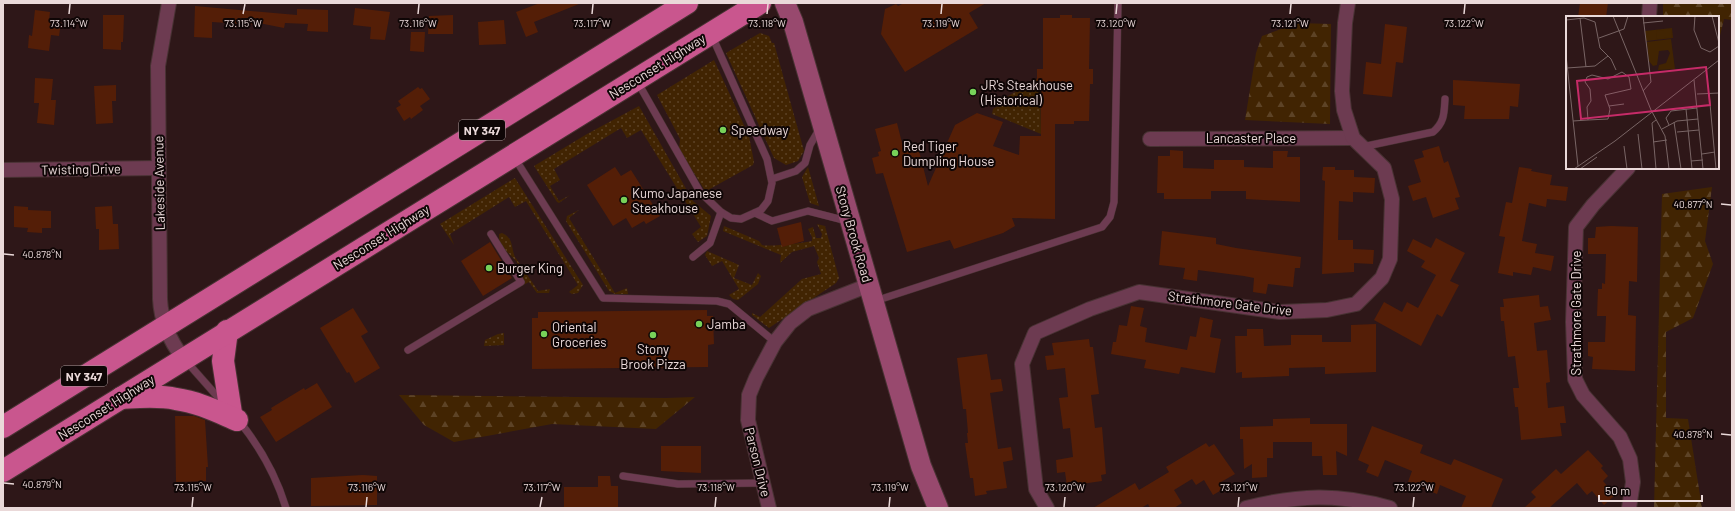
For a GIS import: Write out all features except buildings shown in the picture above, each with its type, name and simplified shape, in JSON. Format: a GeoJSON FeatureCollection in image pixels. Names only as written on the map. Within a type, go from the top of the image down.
{"type":"FeatureCollection","features":[{"type":"Feature","properties":{"kind":"highway","name":"NY 347"},"geometry":{"type":"LineString","coordinates":[[3,427],[687,3]]}},
{"type":"Feature","properties":{"kind":"highway","name":"Nesconset Highway"},"geometry":{"type":"LineString","coordinates":[[3,471],[183,358],[760,3]]}},
{"type":"Feature","properties":{"kind":"highway"},"geometry":{"type":"LineString","coordinates":[[120,398],[142,397],[177,399],[198,404],[234,416],[223,361],[227,331]]}},
{"type":"Feature","properties":{"kind":"main road","name":"Stony Brook Road"},"geometry":{"type":"LineString","coordinates":[[785,3],[793,22],[921,466],[938,508]]}},
{"type":"Feature","properties":{"kind":"main road","name":"Stony Brook Road"},"geometry":{"type":"LineString","coordinates":[[921,466],[928,508]]}},
{"type":"Feature","properties":{"kind":"street","name":"Lakeside Avenue"},"geometry":{"type":"LineString","coordinates":[[169,3],[158,66],[160,307],[165,326],[172,342],[183,358]]}},
{"type":"Feature","properties":{"kind":"street","name":"Strathmore Gate Drive"},"geometry":{"type":"LineString","coordinates":[[1047,508],[1036,489],[1022,364],[1034,333],[1090,309],[1139,292],[1280,312],[1327,310],[1356,304],[1382,278],[1390,259],[1392,199],[1384,168],[1358,143],[1344,110],[1342,92],[1345,23],[1348,3]]}},
{"type":"Feature","properties":{"kind":"street"},"geometry":{"type":"LineString","coordinates":[[1649,16],[1650,3]]}},
{"type":"Feature","properties":{"kind":"street","name":"Lancaster Place"},"geometry":{"type":"LineString","coordinates":[[1150,138],[1358,143]]}},
{"type":"Feature","properties":{"kind":"street","name":"Twisting Drive"},"geometry":{"type":"LineString","coordinates":[[3,170],[158,168]]}},
{"type":"Feature","properties":{"kind":"street","name":"Strathmore Gate Drive"},"geometry":{"type":"LineString","coordinates":[[1627,169],[1593,205],[1576,227],[1573,322],[1575,379],[1583,395],[1620,437],[1630,459],[1633,482],[1629,508]]}},
{"type":"Feature","properties":{"kind":"street","name":"Parson Drive"},"geometry":{"type":"LineString","coordinates":[[769,508],[764,483],[751,439],[748,420],[749,395],[775,342],[790,323],[808,309],[871,293]]}},
{"type":"Feature","properties":{"kind":"street"},"geometry":{"type":"LineString","coordinates":[[1246,508],[1280,500],[1324,496],[1368,502],[1390,508]]}},
{"type":"Feature","properties":{"kind":"lane"},"geometry":{"type":"LineString","coordinates":[[871,293],[1102,227],[1110,217],[1114,202],[1118,3]]}},
{"type":"Feature","properties":{"kind":"lane"},"geometry":{"type":"LineString","coordinates":[[636,80],[700,192],[720,212],[731,218],[741,219],[760,210],[768,201],[772,179],[767,159],[711,33]]}},
{"type":"Feature","properties":{"kind":"lane"},"geometry":{"type":"LineString","coordinates":[[1358,143],[1433,132],[1440,126],[1444,118],[1445,99]]}},
{"type":"Feature","properties":{"kind":"lane"},"geometry":{"type":"LineString","coordinates":[[772,179],[796,171],[805,163],[810,145],[822,124]]}},
{"type":"Feature","properties":{"kind":"lane"},"geometry":{"type":"LineString","coordinates":[[513,155],[602,298],[717,302],[729,304],[775,342]]}},
{"type":"Feature","properties":{"kind":"lane"},"geometry":{"type":"LineString","coordinates":[[755,213],[772,221],[808,211],[851,223]]}},
{"type":"Feature","properties":{"kind":"lane"},"geometry":{"type":"LineString","coordinates":[[693,257],[710,243],[720,212]]}},
{"type":"Feature","properties":{"kind":"lane"},"geometry":{"type":"LineString","coordinates":[[408,350],[521,282],[491,234]]}},
{"type":"Feature","properties":{"kind":"lane"},"geometry":{"type":"LineString","coordinates":[[183,358],[250,435],[269,464],[286,508]]}},
{"type":"Feature","properties":{"kind":"lane"},"geometry":{"type":"LineString","coordinates":[[623,476],[678,484],[764,483]]}},
{"type":"Feature","properties":{"kind":"green space"},"geometry":{"type":"Polygon","coordinates":[[[1663,3],[1732,3],[1732,20],[1724,19],[1719,40],[1719,16],[1663,16],[1663,3]]]}},
{"type":"Feature","properties":{"kind":"green space"},"geometry":{"type":"Polygon","coordinates":[[[1298,23],[1331,24],[1330,124],[1245,120],[1256,53],[1262,36],[1298,23]]]}},
{"type":"Feature","properties":{"kind":"green space"},"geometry":{"type":"Polygon","coordinates":[[[760,33],[769,36],[772,43],[774,43],[804,151],[798,161],[786,165],[774,158],[726,53],[760,33]]]}},
{"type":"Feature","properties":{"kind":"green space"},"geometry":{"type":"Polygon","coordinates":[[[714,60],[749,136],[754,162],[753,165],[708,190],[704,189],[679,149],[680,139],[657,95],[714,60]]]}},
{"type":"Feature","properties":{"kind":"green space"},"geometry":{"type":"Polygon","coordinates":[[[1040,77],[1041,134],[992,114],[993,109],[1000,105],[1000,101],[1040,77]]]}},
{"type":"Feature","properties":{"kind":"green space"},"geometry":{"type":"Polygon","coordinates":[[[639,106],[693,201],[711,216],[707,236],[698,242],[692,234],[701,227],[641,130],[627,138],[621,128],[554,169],[560,180],[550,186],[559,201],[570,195],[559,203],[534,166],[587,134],[639,106]]]}},
{"type":"Feature","properties":{"kind":"green space"},"geometry":{"type":"Polygon","coordinates":[[[808,167],[819,206],[810,203],[802,177],[808,167]]]}},
{"type":"Feature","properties":{"kind":"green space"},"geometry":{"type":"Polygon","coordinates":[[[515,178],[583,285],[578,293],[572,294],[569,292],[578,285],[526,201],[515,207],[509,197],[450,234],[454,245],[440,224],[515,178]]]}},
{"type":"Feature","properties":{"kind":"green space"},"geometry":{"type":"Polygon","coordinates":[[[1712,187],[1705,241],[1713,264],[1693,318],[1666,332],[1666,418],[1688,419],[1702,508],[1654,508],[1662,194],[1712,187]]]}},
{"type":"Feature","properties":{"kind":"green space"},"geometry":{"type":"Polygon","coordinates":[[[579,210],[569,218],[615,293],[627,288],[628,294],[615,294],[609,291],[566,221],[567,216],[579,210]]]}},
{"type":"Feature","properties":{"kind":"green space"},"geometry":{"type":"Polygon","coordinates":[[[817,224],[825,226],[839,278],[836,283],[769,328],[752,315],[752,313],[760,317],[802,279],[821,274],[817,262],[819,258],[814,246],[792,252],[780,263],[781,255],[723,231],[724,226],[759,241],[762,245],[772,246],[812,241],[812,237],[808,229],[813,227],[816,238],[821,238],[822,234],[817,224]]]}},
{"type":"Feature","properties":{"kind":"green space"},"geometry":{"type":"Polygon","coordinates":[[[502,233],[509,238],[515,257],[538,291],[550,289],[549,293],[537,293],[529,282],[514,290],[522,282],[524,275],[516,261],[502,246],[499,234],[502,233]]]}},
{"type":"Feature","properties":{"kind":"green space"},"geometry":{"type":"Polygon","coordinates":[[[707,251],[739,265],[734,278],[752,285],[758,273],[761,276],[758,284],[738,300],[733,299],[729,295],[739,289],[722,261],[712,266],[705,255],[707,251]]]}},
{"type":"Feature","properties":{"kind":"green space"},"geometry":{"type":"Polygon","coordinates":[[[504,333],[504,345],[484,346],[485,340],[504,333]]]}},
{"type":"Feature","properties":{"kind":"green space"},"geometry":{"type":"Polygon","coordinates":[[[399,395],[695,397],[656,429],[552,424],[454,442],[424,425],[399,395]]]}},
{"type":"Feature","properties":{"kind":"place","name":"JR's Steakhouse (Historical)"},"geometry":{"type":"Point","coordinates":[973,92]}},
{"type":"Feature","properties":{"kind":"place","name":"Speedway"},"geometry":{"type":"Point","coordinates":[723,130]}},
{"type":"Feature","properties":{"kind":"place","name":"Red Tiger Dumpling House"},"geometry":{"type":"Point","coordinates":[895,153]}},
{"type":"Feature","properties":{"kind":"place","name":"Kumo Japanese Steakhouse"},"geometry":{"type":"Point","coordinates":[624,200]}},
{"type":"Feature","properties":{"kind":"place","name":"Burger King"},"geometry":{"type":"Point","coordinates":[489,268]}},
{"type":"Feature","properties":{"kind":"place","name":"Jamba"},"geometry":{"type":"Point","coordinates":[699,324]}},
{"type":"Feature","properties":{"kind":"place","name":"Oriental Groceries"},"geometry":{"type":"Point","coordinates":[544,334]}},
{"type":"Feature","properties":{"kind":"place","name":"Stony Brook Pizza"},"geometry":{"type":"Point","coordinates":[653,335]}}]}
